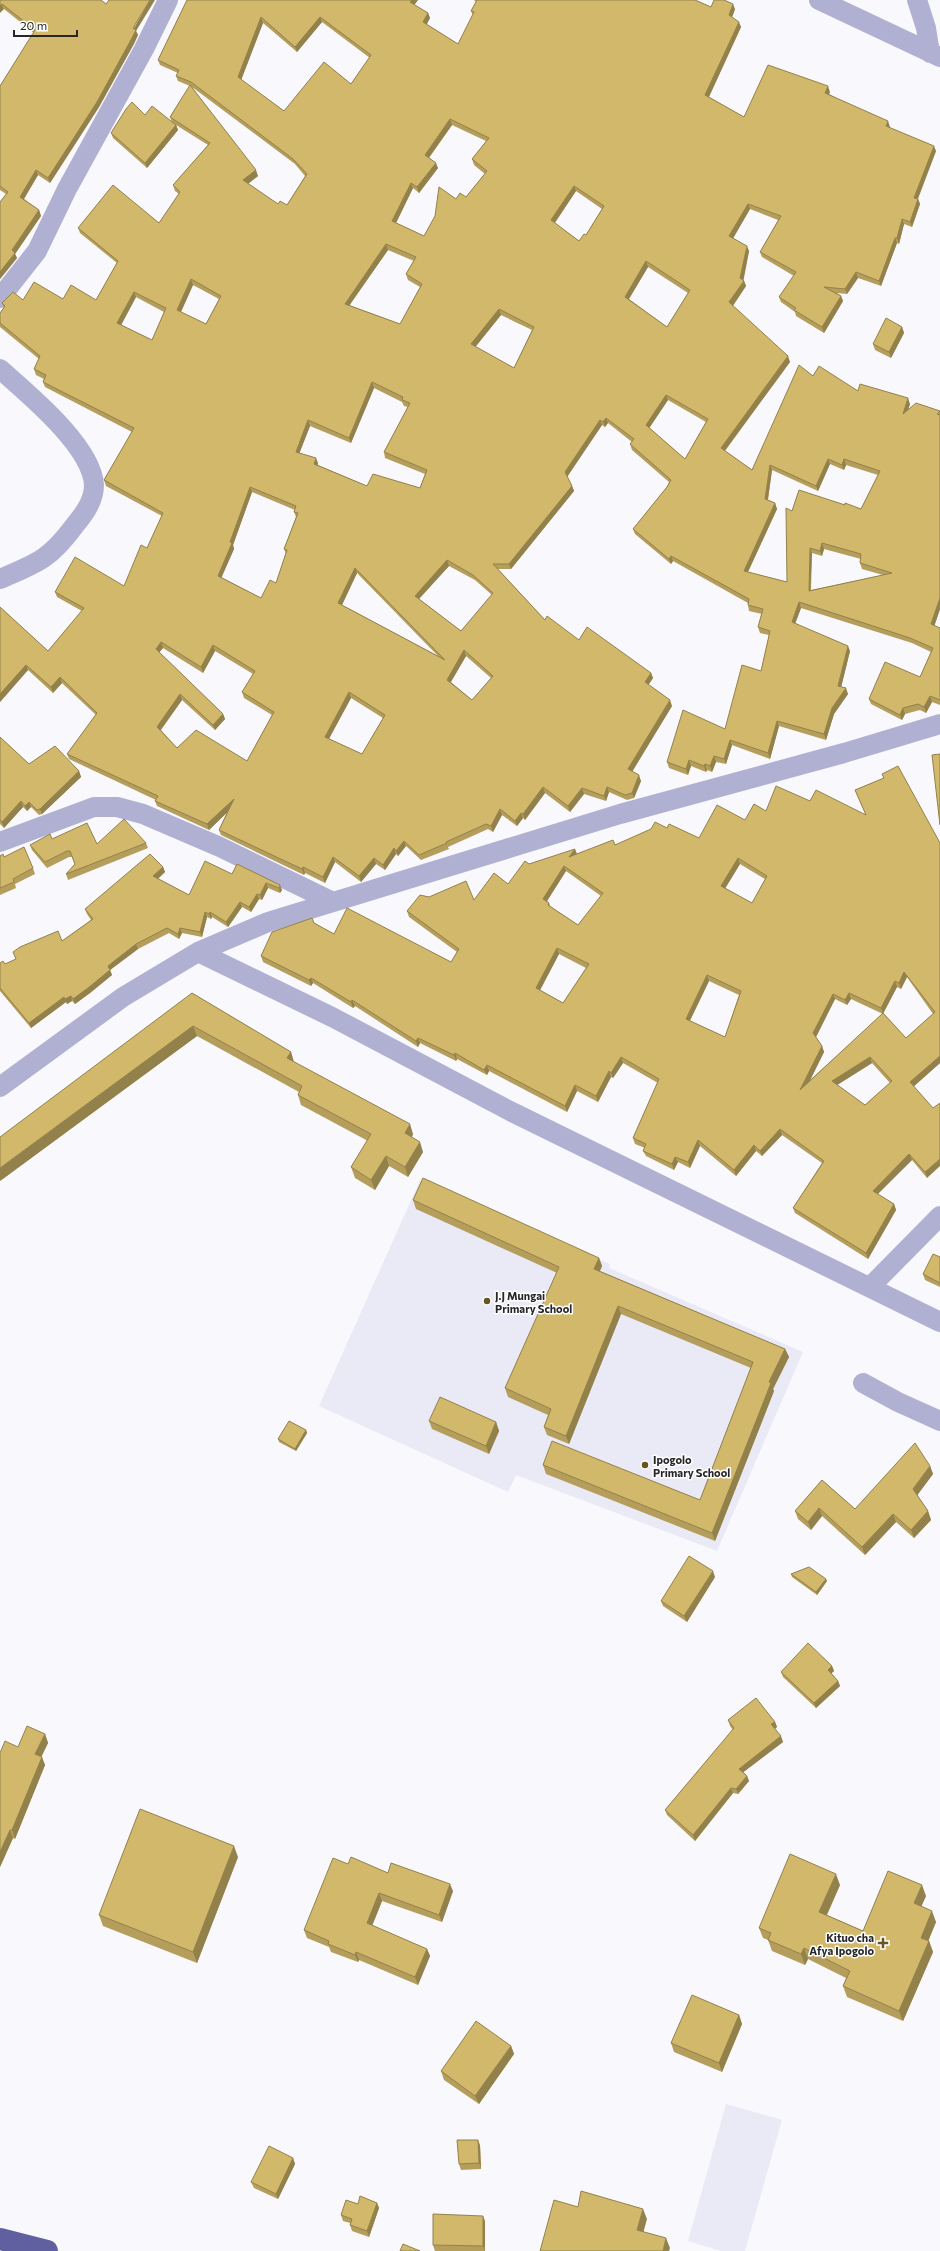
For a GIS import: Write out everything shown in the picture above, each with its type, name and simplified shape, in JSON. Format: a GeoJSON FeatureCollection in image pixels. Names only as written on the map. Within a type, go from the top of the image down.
{"type":"FeatureCollection","features":[{"type":"Feature","properties":{"kind":"highway"},"geometry":{"type":"LineString","coordinates":[[0,2239],[47,2251]]}},
{"type":"Feature","properties":{"kind":"street"},"geometry":{"type":"LineString","coordinates":[[0,298],[38,251],[67,189],[144,49],[168,0]]}},
{"type":"Feature","properties":{"kind":"street"},"geometry":{"type":"LineString","coordinates":[[819,0],[935,55]]}},
{"type":"Feature","properties":{"kind":"street"},"geometry":{"type":"LineString","coordinates":[[917,0],[935,55]]}},
{"type":"Feature","properties":{"kind":"street"},"geometry":{"type":"LineString","coordinates":[[0,369],[33,397],[78,447],[91,469],[94,486],[89,507],[49,556],[36,564],[0,579]]}},
{"type":"Feature","properties":{"kind":"street"},"geometry":{"type":"LineString","coordinates":[[0,1087],[123,997],[198,952],[268,922],[331,901],[620,814],[844,753],[940,724]]}},
{"type":"Feature","properties":{"kind":"street"},"geometry":{"type":"LineString","coordinates":[[0,842],[94,808],[117,807],[143,814],[220,847],[331,901]]}},
{"type":"Feature","properties":{"kind":"street"},"geometry":{"type":"LineString","coordinates":[[198,952],[332,1017],[510,1111],[871,1286],[940,1322]]}},
{"type":"Feature","properties":{"kind":"street"},"geometry":{"type":"LineString","coordinates":[[871,1286],[940,1216]]}},
{"type":"Feature","properties":{"kind":"street"},"geometry":{"type":"LineString","coordinates":[[864,1383],[898,1402],[940,1421]]}},
{"type":"Feature","properties":{"kind":"shaded area"},"geometry":{"type":"Polygon","coordinates":[[[421,1178],[610,1264],[609,1268],[803,1352],[717,1551],[516,1475],[508,1492],[319,1406],[421,1178]]]}},
{"type":"Feature","properties":{"kind":"shaded area"},"geometry":{"type":"Polygon","coordinates":[[[726,2104],[782,2120],[745,2251],[721,2251],[688,2241],[726,2104]]]}},
{"type":"Feature","properties":{"kind":"building"},"geometry":{"type":"Polygon","coordinates":[[[0,0],[101,0],[106,4],[109,0],[150,0],[133,28],[136,30],[97,102],[48,178],[36,170],[20,197],[39,210],[12,250],[15,253],[0,272],[0,202],[8,192],[0,186],[0,86],[35,30],[2,4],[0,6],[0,0]]]}},
{"type":"Feature","properties":{"kind":"building"},"geometry":{"type":"Polygon","coordinates":[[[187,0],[412,0],[410,2],[428,13],[423,22],[458,44],[474,12],[471,11],[477,0],[695,0],[711,7],[714,0],[724,0],[733,4],[729,15],[739,22],[705,95],[744,117],[768,65],[828,86],[825,93],[888,121],[886,126],[934,146],[914,198],[918,199],[910,222],[902,219],[897,238],[895,238],[879,281],[856,272],[845,289],[824,287],[841,296],[822,327],[794,310],[796,308],[779,297],[796,272],[760,252],[781,216],[748,204],[729,236],[747,246],[740,278],[744,281],[729,302],[788,356],[721,448],[752,470],[799,365],[813,376],[819,366],[858,391],[860,384],[908,398],[903,414],[916,403],[940,411],[937,414],[940,415],[940,598],[931,624],[940,628],[940,700],[930,696],[924,707],[918,704],[903,708],[900,715],[869,699],[885,662],[920,677],[933,648],[910,638],[799,602],[792,622],[848,646],[838,686],[846,688],[832,708],[824,734],[777,721],[768,753],[730,740],[724,759],[714,756],[710,766],[705,764],[704,766],[689,760],[686,769],[667,762],[683,710],[725,729],[742,665],[761,671],[770,631],[758,627],[763,609],[748,605],[749,599],[671,556],[669,559],[633,529],[671,480],[630,444],[634,439],[606,418],[603,422],[600,420],[565,472],[572,486],[509,564],[493,564],[545,620],[547,616],[579,640],[587,627],[651,673],[645,682],[670,700],[628,769],[639,775],[632,793],[625,795],[607,787],[604,796],[582,788],[568,806],[543,787],[523,814],[521,813],[515,821],[500,809],[491,826],[486,824],[419,855],[404,841],[396,851],[394,848],[383,865],[374,858],[359,876],[333,857],[323,877],[303,867],[302,869],[219,830],[234,799],[207,824],[155,801],[158,796],[67,754],[97,713],[60,677],[51,687],[26,665],[0,694],[0,607],[48,651],[84,608],[55,592],[75,557],[124,586],[141,545],[147,548],[163,513],[104,480],[134,428],[43,382],[46,375],[34,369],[40,356],[0,323],[0,313],[5,306],[2,303],[13,292],[23,300],[34,282],[63,299],[71,285],[96,300],[118,261],[78,228],[113,185],[159,223],[180,192],[173,185],[210,143],[170,117],[190,85],[256,170],[243,180],[278,204],[280,201],[287,205],[307,174],[293,159],[191,82],[176,76],[179,70],[158,60],[187,0]],[[261,17],[238,77],[284,111],[324,62],[351,84],[371,55],[320,17],[295,47],[261,17]],[[450,119],[425,155],[436,163],[417,187],[411,183],[392,221],[424,236],[435,216],[439,187],[456,199],[460,193],[466,197],[487,171],[472,159],[489,138],[450,119]],[[574,186],[551,220],[579,241],[584,234],[586,235],[604,206],[574,186]],[[386,244],[345,304],[400,324],[422,284],[406,274],[416,257],[386,244]],[[646,261],[625,297],[667,327],[690,290],[646,261]],[[191,279],[177,310],[206,324],[221,296],[191,279]],[[134,292],[117,323],[152,340],[166,308],[134,292]],[[499,309],[471,344],[514,368],[534,327],[499,309]],[[372,382],[349,438],[308,420],[296,452],[316,458],[314,464],[367,486],[373,474],[420,488],[427,470],[384,452],[410,403],[402,400],[403,397],[372,382]],[[666,395],[646,425],[685,459],[708,419],[666,395]],[[828,459],[816,486],[770,465],[765,499],[775,503],[744,571],[787,582],[786,508],[792,511],[799,490],[861,509],[880,471],[844,459],[842,465],[828,459]],[[250,487],[230,542],[232,543],[218,576],[261,598],[270,580],[276,583],[287,550],[284,549],[298,513],[294,512],[296,506],[250,487]],[[822,543],[820,551],[810,548],[809,591],[892,573],[860,563],[861,554],[822,543]],[[447,560],[415,596],[461,631],[493,593],[473,575],[447,560]],[[355,568],[338,603],[445,660],[355,568]],[[161,642],[156,649],[223,714],[213,725],[180,694],[157,727],[177,748],[196,730],[247,761],[274,712],[242,692],[255,671],[213,645],[201,667],[161,642]],[[464,650],[447,680],[472,700],[493,676],[464,650]],[[349,692],[325,737],[362,754],[385,715],[349,692]]]}},
{"type":"Feature","properties":{"kind":"building"},"geometry":{"type":"Polygon","coordinates":[[[132,102],[145,115],[152,106],[176,125],[145,163],[111,133],[132,102]]]}},
{"type":"Feature","properties":{"kind":"building"},"geometry":{"type":"Polygon","coordinates":[[[886,318],[902,327],[889,352],[873,344],[886,318]]]}},
{"type":"Feature","properties":{"kind":"building"},"geometry":{"type":"Polygon","coordinates":[[[0,737],[29,764],[55,746],[79,771],[40,809],[37,810],[29,802],[25,806],[21,801],[2,822],[0,820],[0,737]]]}},
{"type":"Feature","properties":{"kind":"building"},"geometry":{"type":"Polygon","coordinates":[[[940,754],[940,825],[932,755],[940,754]]]}},
{"type":"Feature","properties":{"kind":"building"},"geometry":{"type":"Polygon","coordinates":[[[898,766],[940,843],[940,1056],[910,1082],[933,1108],[940,1103],[940,1159],[925,1172],[909,1154],[873,1191],[894,1204],[866,1253],[793,1208],[824,1161],[780,1129],[760,1151],[754,1145],[734,1170],[698,1140],[688,1162],[675,1157],[672,1164],[643,1151],[646,1144],[633,1138],[659,1079],[621,1057],[611,1073],[609,1071],[596,1096],[575,1085],[565,1106],[487,1065],[484,1070],[455,1053],[454,1055],[418,1038],[416,1041],[352,1000],[351,1002],[311,978],[309,980],[261,956],[272,932],[312,918],[314,923],[334,934],[347,908],[451,962],[459,949],[407,911],[420,895],[429,897],[466,881],[474,900],[494,873],[508,884],[525,861],[529,864],[575,849],[569,857],[613,840],[615,845],[651,829],[655,822],[667,828],[669,824],[699,838],[717,805],[745,820],[754,804],[766,811],[776,786],[810,801],[816,790],[866,815],[855,790],[884,778],[882,774],[898,766]],[[738,858],[721,886],[752,903],[767,876],[738,858]],[[564,866],[543,899],[549,903],[548,905],[578,925],[603,893],[564,866]],[[557,948],[536,988],[563,1003],[589,964],[557,948]],[[904,972],[899,983],[895,981],[881,1008],[849,993],[845,1000],[833,994],[813,1033],[822,1046],[800,1090],[883,1013],[906,1038],[935,1012],[904,972]],[[707,975],[686,1019],[725,1037],[741,991],[707,975]],[[870,1057],[832,1081],[865,1105],[892,1081],[870,1057]]]}},
{"type":"Feature","properties":{"kind":"building"},"geometry":{"type":"Polygon","coordinates":[[[124,819],[146,843],[66,874],[75,864],[70,851],[67,851],[45,862],[30,845],[50,834],[52,839],[87,823],[97,844],[124,819]]]}},
{"type":"Feature","properties":{"kind":"building"},"geometry":{"type":"Polygon","coordinates":[[[24,847],[33,868],[13,879],[14,882],[0,888],[0,856],[3,854],[4,857],[24,847]]]}},
{"type":"Feature","properties":{"kind":"building"},"geometry":{"type":"Polygon","coordinates":[[[150,854],[163,867],[153,876],[189,895],[205,861],[232,874],[237,864],[280,885],[279,888],[266,883],[260,895],[257,894],[249,907],[240,902],[226,922],[210,912],[209,914],[205,912],[200,932],[180,928],[178,934],[167,928],[136,944],[108,966],[110,970],[88,988],[73,999],[71,996],[65,999],[64,997],[29,1023],[0,988],[0,963],[3,961],[5,964],[16,959],[13,952],[20,947],[58,931],[62,941],[93,919],[85,909],[150,854]]]}},
{"type":"Feature","properties":{"kind":"building"},"geometry":{"type":"Polygon","coordinates":[[[192,993],[291,1052],[287,1058],[410,1124],[405,1133],[420,1142],[405,1167],[386,1156],[371,1180],[351,1167],[371,1134],[298,1095],[302,1086],[193,1026],[0,1168],[0,1137],[192,993]]]}},
{"type":"Feature","properties":{"kind":"building"},"geometry":{"type":"Polygon","coordinates":[[[423,1178],[599,1258],[594,1269],[785,1349],[769,1382],[771,1383],[712,1533],[543,1465],[552,1441],[700,1500],[753,1362],[618,1306],[566,1436],[544,1427],[551,1409],[505,1388],[559,1267],[413,1200],[423,1178]]]}},
{"type":"Feature","properties":{"kind":"building"},"geometry":{"type":"Polygon","coordinates":[[[933,1254],[940,1257],[940,1283],[923,1274],[933,1254]]]}},
{"type":"Feature","properties":{"kind":"building"},"geometry":{"type":"Polygon","coordinates":[[[440,1397],[496,1422],[486,1446],[429,1421],[440,1397]]]}},
{"type":"Feature","properties":{"kind":"building"},"geometry":{"type":"Polygon","coordinates":[[[289,1421],[306,1430],[295,1449],[278,1439],[289,1421]]]}},
{"type":"Feature","properties":{"kind":"building"},"geometry":{"type":"Polygon","coordinates":[[[915,1443],[930,1466],[913,1489],[928,1511],[911,1530],[893,1514],[862,1547],[819,1508],[808,1522],[795,1511],[822,1480],[855,1509],[915,1443]]]}},
{"type":"Feature","properties":{"kind":"building"},"geometry":{"type":"Polygon","coordinates":[[[689,1556],[713,1571],[684,1616],[661,1601],[689,1556]]]}},
{"type":"Feature","properties":{"kind":"building"},"geometry":{"type":"Polygon","coordinates":[[[809,1567],[826,1579],[816,1592],[791,1574],[809,1567]]]}},
{"type":"Feature","properties":{"kind":"building"},"geometry":{"type":"Polygon","coordinates":[[[808,1643],[832,1666],[828,1670],[838,1681],[814,1703],[781,1672],[808,1643]]]}},
{"type":"Feature","properties":{"kind":"building"},"geometry":{"type":"Polygon","coordinates":[[[756,1698],[775,1722],[771,1724],[781,1736],[739,1769],[747,1776],[736,1789],[731,1788],[693,1835],[665,1810],[734,1728],[728,1720],[756,1698]]]}},
{"type":"Feature","properties":{"kind":"building"},"geometry":{"type":"Polygon","coordinates":[[[27,1726],[45,1734],[35,1754],[42,1757],[12,1830],[10,1830],[0,1852],[0,1753],[5,1741],[18,1747],[27,1726]]]}},
{"type":"Feature","properties":{"kind":"building"},"geometry":{"type":"Polygon","coordinates":[[[140,1809],[234,1846],[193,1952],[99,1915],[140,1809]]]}},
{"type":"Feature","properties":{"kind":"building","name":"Kituo cha Afya Ipogolo"},"geometry":{"type":"Polygon","coordinates":[[[790,1854],[836,1874],[819,1912],[863,1931],[888,1871],[922,1885],[914,1903],[932,1911],[921,1938],[929,1941],[899,2011],[843,1986],[850,1971],[804,1948],[801,1954],[768,1940],[771,1933],[759,1928],[790,1854]]]}},
{"type":"Feature","properties":{"kind":"building"},"geometry":{"type":"Polygon","coordinates":[[[351,1857],[388,1873],[391,1863],[450,1884],[439,1915],[379,1893],[367,1923],[427,1949],[415,1977],[356,1952],[355,1955],[328,1944],[329,1941],[304,1930],[333,1858],[348,1864],[351,1857]]]}},
{"type":"Feature","properties":{"kind":"building"},"geometry":{"type":"Polygon","coordinates":[[[692,1995],[739,2015],[719,2063],[671,2043],[692,1995]]]}},
{"type":"Feature","properties":{"kind":"building"},"geometry":{"type":"Polygon","coordinates":[[[476,2021],[511,2046],[475,2096],[441,2071],[476,2021]]]}},
{"type":"Feature","properties":{"kind":"building"},"geometry":{"type":"Polygon","coordinates":[[[457,2140],[478,2140],[479,2163],[459,2164],[457,2140]]]}},
{"type":"Feature","properties":{"kind":"building"},"geometry":{"type":"Polygon","coordinates":[[[269,2146],[293,2158],[276,2194],[251,2182],[269,2146]]]}},
{"type":"Feature","properties":{"kind":"building"},"geometry":{"type":"Polygon","coordinates":[[[581,2191],[643,2209],[637,2230],[666,2238],[663,2251],[540,2251],[554,2200],[578,2207],[581,2191]]]}},
{"type":"Feature","properties":{"kind":"building"},"geometry":{"type":"Polygon","coordinates":[[[360,2196],[377,2203],[367,2231],[350,2225],[352,2219],[341,2215],[346,2200],[358,2204],[360,2196]]]}},
{"type":"Feature","properties":{"kind":"building"},"geometry":{"type":"Polygon","coordinates":[[[433,2214],[483,2216],[483,2246],[433,2245],[433,2214]]]}},
{"type":"Feature","properties":{"kind":"building"},"geometry":{"type":"Polygon","coordinates":[[[403,2244],[420,2251],[400,2251],[403,2244]]]}},
{"type":"Feature","properties":{"kind":"place","name":"J.J Mungai Primary School"},"geometry":{"type":"Point","coordinates":[487,1301]}},
{"type":"Feature","properties":{"kind":"place","name":"Ipogolo Primary School"},"geometry":{"type":"Point","coordinates":[645,1465]}},
{"type":"Feature","properties":{"kind":"place","name":"Kituo cha Afya Ipogolo"},"geometry":{"type":"Point","coordinates":[883,1943]}}]}
